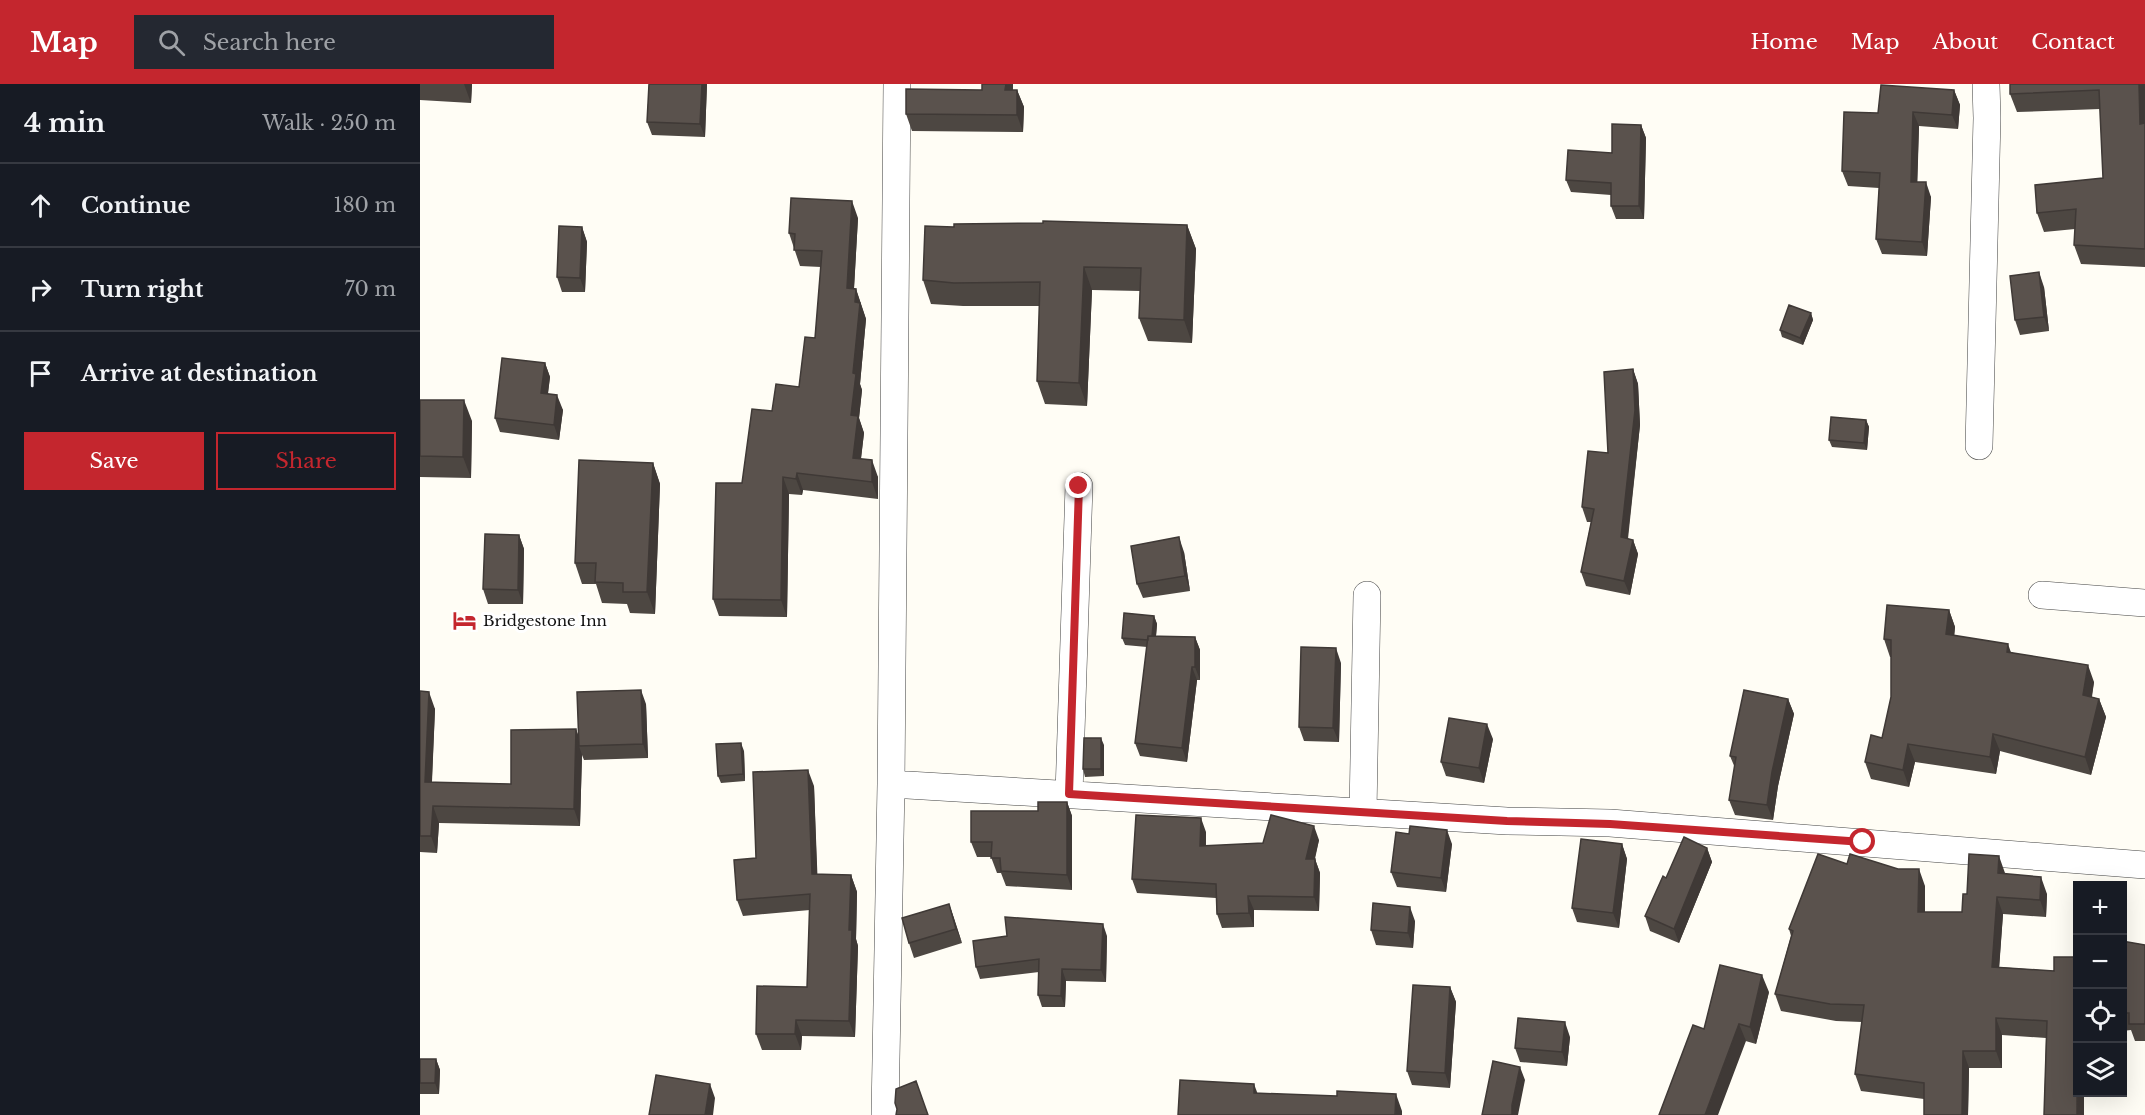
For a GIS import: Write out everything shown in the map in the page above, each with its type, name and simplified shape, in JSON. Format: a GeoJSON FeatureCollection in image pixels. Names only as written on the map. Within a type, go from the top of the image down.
{"type":"FeatureCollection","features":[{"type":"Feature","properties":{"kind":"street"},"geometry":{"type":"LineString","coordinates":[[885,1115],[891,784],[897,84]]}},
{"type":"Feature","properties":{"kind":"street"},"geometry":{"type":"LineString","coordinates":[[1979,446],[1986,84]]}},
{"type":"Feature","properties":{"kind":"street"},"geometry":{"type":"LineString","coordinates":[[1069,794],[1079,486]]}},
{"type":"Feature","properties":{"kind":"street"},"geometry":{"type":"LineString","coordinates":[[1363,812],[1367,596]]}},
{"type":"Feature","properties":{"kind":"street"},"geometry":{"type":"LineString","coordinates":[[2042,596],[2145,603]]}},
{"type":"Feature","properties":{"kind":"street"},"geometry":{"type":"LineString","coordinates":[[891,784],[1507,821],[1621,824],[2145,865]]}},
{"type":"Feature","properties":{"kind":"building"},"geometry":{"type":"Polygon","coordinates":[[[649,84],[702,84],[700,124],[647,122],[649,84]]]}},
{"type":"Feature","properties":{"kind":"building"},"geometry":{"type":"Polygon","coordinates":[[[982,84],[1006,84],[1005,90],[1017,90],[1017,115],[906,114],[906,89],[982,90],[982,84]]]}},
{"type":"Feature","properties":{"kind":"building"},"geometry":{"type":"Polygon","coordinates":[[[2010,84],[2139,84],[2140,124],[2145,123],[2145,249],[2074,245],[2076,209],[2037,213],[2035,185],[2103,178],[2099,90],[2010,94],[2010,84]]]}},
{"type":"Feature","properties":{"kind":"building"},"geometry":{"type":"Polygon","coordinates":[[[1881,85],[1954,90],[1952,115],[1913,112],[1911,182],[1926,182],[1922,242],[1876,239],[1880,173],[1842,171],[1844,112],[1878,113],[1881,85]]]}},
{"type":"Feature","properties":{"kind":"building"},"geometry":{"type":"Polygon","coordinates":[[[1612,124],[1641,125],[1639,206],[1611,206],[1611,183],[1566,180],[1568,150],[1612,153],[1612,124]]]}},
{"type":"Feature","properties":{"kind":"building"},"geometry":{"type":"Polygon","coordinates":[[[791,198],[852,201],[847,288],[856,289],[855,302],[860,303],[851,415],[858,416],[853,458],[872,460],[872,482],[797,473],[796,479],[783,477],[781,600],[713,599],[716,483],[742,483],[752,409],[772,411],[776,384],[799,387],[805,337],[815,338],[822,251],[794,250],[795,234],[789,233],[791,198]]]}},
{"type":"Feature","properties":{"kind":"building"},"geometry":{"type":"Polygon","coordinates":[[[1043,221],[1187,225],[1184,320],[1139,318],[1141,268],[1084,267],[1079,383],[1037,381],[1040,282],[954,283],[923,280],[925,226],[954,227],[954,224],[1043,223],[1043,221]]]}},
{"type":"Feature","properties":{"kind":"building"},"geometry":{"type":"Polygon","coordinates":[[[559,226],[582,227],[580,278],[557,277],[559,226]]]}},
{"type":"Feature","properties":{"kind":"building"},"geometry":{"type":"Polygon","coordinates":[[[2039,272],[2044,317],[2015,320],[2010,276],[2039,272]]]}},
{"type":"Feature","properties":{"kind":"building"},"geometry":{"type":"Polygon","coordinates":[[[1789,305],[1811,313],[1800,338],[1780,330],[1789,305]]]}},
{"type":"Feature","properties":{"kind":"building"},"geometry":{"type":"Polygon","coordinates":[[[502,358],[545,363],[541,393],[557,395],[554,425],[495,418],[502,358]]]}},
{"type":"Feature","properties":{"kind":"building"},"geometry":{"type":"Polygon","coordinates":[[[1633,369],[1635,410],[1621,537],[1633,540],[1624,581],[1581,572],[1594,509],[1582,507],[1588,451],[1608,453],[1604,372],[1633,369]]]}},
{"type":"Feature","properties":{"kind":"building"},"geometry":{"type":"Polygon","coordinates":[[[420,400],[464,400],[463,457],[420,456],[420,400]]]}},
{"type":"Feature","properties":{"kind":"building"},"geometry":{"type":"Polygon","coordinates":[[[1831,417],[1866,420],[1864,443],[1829,440],[1831,417]]]}},
{"type":"Feature","properties":{"kind":"building"},"geometry":{"type":"Polygon","coordinates":[[[579,460],[653,463],[647,592],[623,592],[623,583],[595,582],[596,563],[575,563],[579,460]]]}},
{"type":"Feature","properties":{"kind":"building"},"geometry":{"type":"Polygon","coordinates":[[[485,534],[519,535],[518,590],[483,589],[485,534]]]}},
{"type":"Feature","properties":{"kind":"building"},"geometry":{"type":"Polygon","coordinates":[[[1179,537],[1185,576],[1137,584],[1131,546],[1179,537]]]}},
{"type":"Feature","properties":{"kind":"building"},"geometry":{"type":"Polygon","coordinates":[[[1887,605],[1949,610],[1946,634],[2008,644],[2007,652],[2088,665],[2083,695],[2099,699],[2085,757],[1993,734],[1990,757],[1908,744],[1903,770],[1865,762],[1871,735],[1882,738],[1891,697],[1891,640],[1884,639],[1887,605]]]}},
{"type":"Feature","properties":{"kind":"building"},"geometry":{"type":"Polygon","coordinates":[[[1124,613],[1154,616],[1152,636],[1148,636],[1148,640],[1122,638],[1124,613]]]}},
{"type":"Feature","properties":{"kind":"building"},"geometry":{"type":"Polygon","coordinates":[[[1148,636],[1195,637],[1195,667],[1192,667],[1182,748],[1135,743],[1148,636]]]}},
{"type":"Feature","properties":{"kind":"building"},"geometry":{"type":"Polygon","coordinates":[[[1301,647],[1336,648],[1333,728],[1299,727],[1301,647]]]}},
{"type":"Feature","properties":{"kind":"building"},"geometry":{"type":"Polygon","coordinates":[[[641,690],[643,744],[579,746],[577,692],[641,690]]]}},
{"type":"Feature","properties":{"kind":"building"},"geometry":{"type":"Polygon","coordinates":[[[1744,690],[1788,699],[1767,805],[1729,800],[1736,757],[1730,756],[1744,690]]]}},
{"type":"Feature","properties":{"kind":"building"},"geometry":{"type":"Polygon","coordinates":[[[420,691],[429,692],[425,782],[511,784],[511,730],[576,729],[574,809],[433,806],[431,836],[420,836],[420,691]]]}},
{"type":"Feature","properties":{"kind":"building"},"geometry":{"type":"Polygon","coordinates":[[[1449,718],[1487,724],[1479,768],[1441,762],[1449,718]]]}},
{"type":"Feature","properties":{"kind":"building"},"geometry":{"type":"Polygon","coordinates":[[[1084,738],[1101,738],[1101,769],[1083,769],[1084,738]]]}},
{"type":"Feature","properties":{"kind":"building"},"geometry":{"type":"Polygon","coordinates":[[[741,743],[743,774],[718,776],[716,744],[741,743]]]}},
{"type":"Feature","properties":{"kind":"building"},"geometry":{"type":"Polygon","coordinates":[[[808,770],[812,874],[851,875],[849,1021],[796,1020],[795,1034],[756,1034],[757,986],[807,987],[810,894],[737,900],[734,860],[756,858],[753,772],[808,770]]]}},
{"type":"Feature","properties":{"kind":"building"},"geometry":{"type":"Polygon","coordinates":[[[1038,802],[1067,802],[1067,875],[1001,871],[1000,858],[991,858],[992,842],[971,842],[971,811],[1038,811],[1038,802]]]}},
{"type":"Feature","properties":{"kind":"building"},"geometry":{"type":"Polygon","coordinates":[[[1136,815],[1201,818],[1200,846],[1263,843],[1271,815],[1314,826],[1306,859],[1315,859],[1314,897],[1248,896],[1249,913],[1217,914],[1216,884],[1132,879],[1136,815]]]}},
{"type":"Feature","properties":{"kind":"building"},"geometry":{"type":"Polygon","coordinates":[[[1410,826],[1447,830],[1441,878],[1391,872],[1396,832],[1409,834],[1410,826]]]}},
{"type":"Feature","properties":{"kind":"building"},"geometry":{"type":"Polygon","coordinates":[[[1684,837],[1707,848],[1674,929],[1645,916],[1663,876],[1666,878],[1684,837]]]}},
{"type":"Feature","properties":{"kind":"building"},"geometry":{"type":"Polygon","coordinates":[[[1581,839],[1622,844],[1613,913],[1572,908],[1581,839]]]}},
{"type":"Feature","properties":{"kind":"building"},"geometry":{"type":"Polygon","coordinates":[[[1818,854],[1847,864],[1850,854],[1898,869],[1919,869],[1918,912],[1962,912],[1963,894],[1967,894],[1969,854],[1999,856],[1998,873],[2041,877],[2040,900],[1997,897],[1992,967],[2054,971],[2054,957],[2073,957],[2073,1097],[2077,1097],[2077,1115],[2044,1115],[2047,1021],[1996,1018],[1996,1051],[1963,1051],[1962,1115],[1924,1115],[1924,1083],[1855,1074],[1864,1005],[1830,1004],[1775,994],[1793,931],[1789,929],[1818,854]]]}},
{"type":"Feature","properties":{"kind":"building"},"geometry":{"type":"Polygon","coordinates":[[[1373,903],[1410,907],[1408,933],[1371,930],[1373,903]]]}},
{"type":"Feature","properties":{"kind":"building"},"geometry":{"type":"Polygon","coordinates":[[[949,904],[956,929],[909,943],[902,918],[949,904]]]}},
{"type":"Feature","properties":{"kind":"building"},"geometry":{"type":"Polygon","coordinates":[[[1005,917],[1103,924],[1101,970],[1062,969],[1061,996],[1038,995],[1039,959],[976,967],[973,941],[1007,936],[1005,917]]]}},
{"type":"Feature","properties":{"kind":"building"},"geometry":{"type":"Polygon","coordinates":[[[2127,942],[2145,945],[2145,1024],[2129,1024],[2129,1013],[2127,1013],[2127,942]]]}},
{"type":"Feature","properties":{"kind":"building"},"geometry":{"type":"Polygon","coordinates":[[[1720,965],[1762,975],[1750,1027],[1739,1024],[1705,1115],[1659,1115],[1693,1025],[1704,1029],[1720,965]]]}},
{"type":"Feature","properties":{"kind":"building"},"geometry":{"type":"Polygon","coordinates":[[[1413,985],[1450,987],[1445,1073],[1407,1071],[1413,985]]]}},
{"type":"Feature","properties":{"kind":"building"},"geometry":{"type":"Polygon","coordinates":[[[1518,1018],[1565,1022],[1562,1052],[1515,1048],[1518,1018]]]}},
{"type":"Feature","properties":{"kind":"building"},"geometry":{"type":"Polygon","coordinates":[[[420,1059],[436,1059],[435,1083],[420,1083],[420,1059]]]}},
{"type":"Feature","properties":{"kind":"building"},"geometry":{"type":"Polygon","coordinates":[[[1493,1061],[1520,1067],[1512,1115],[1482,1115],[1493,1061]]]}},
{"type":"Feature","properties":{"kind":"building"},"geometry":{"type":"Polygon","coordinates":[[[656,1075],[710,1084],[705,1115],[649,1115],[656,1075]]]}},
{"type":"Feature","properties":{"kind":"building"},"geometry":{"type":"Polygon","coordinates":[[[1180,1080],[1254,1084],[1254,1093],[1337,1096],[1337,1091],[1396,1094],[1395,1115],[1178,1115],[1180,1080]]]}},
{"type":"Feature","properties":{"kind":"building"},"geometry":{"type":"Polygon","coordinates":[[[916,1081],[928,1115],[896,1115],[896,1089],[916,1081]]]}},
{"type":"Feature","properties":{"kind":"place","name":"Bridgestone Inn"},"geometry":{"type":"Point","coordinates":[465,621]}},
{"type":"Feature","properties":{"kind":"route"},"geometry":{"type":"LineString","coordinates":[[1079,486],[1069,794],[1507,821],[1610,824],[1863,842]]}}]}
